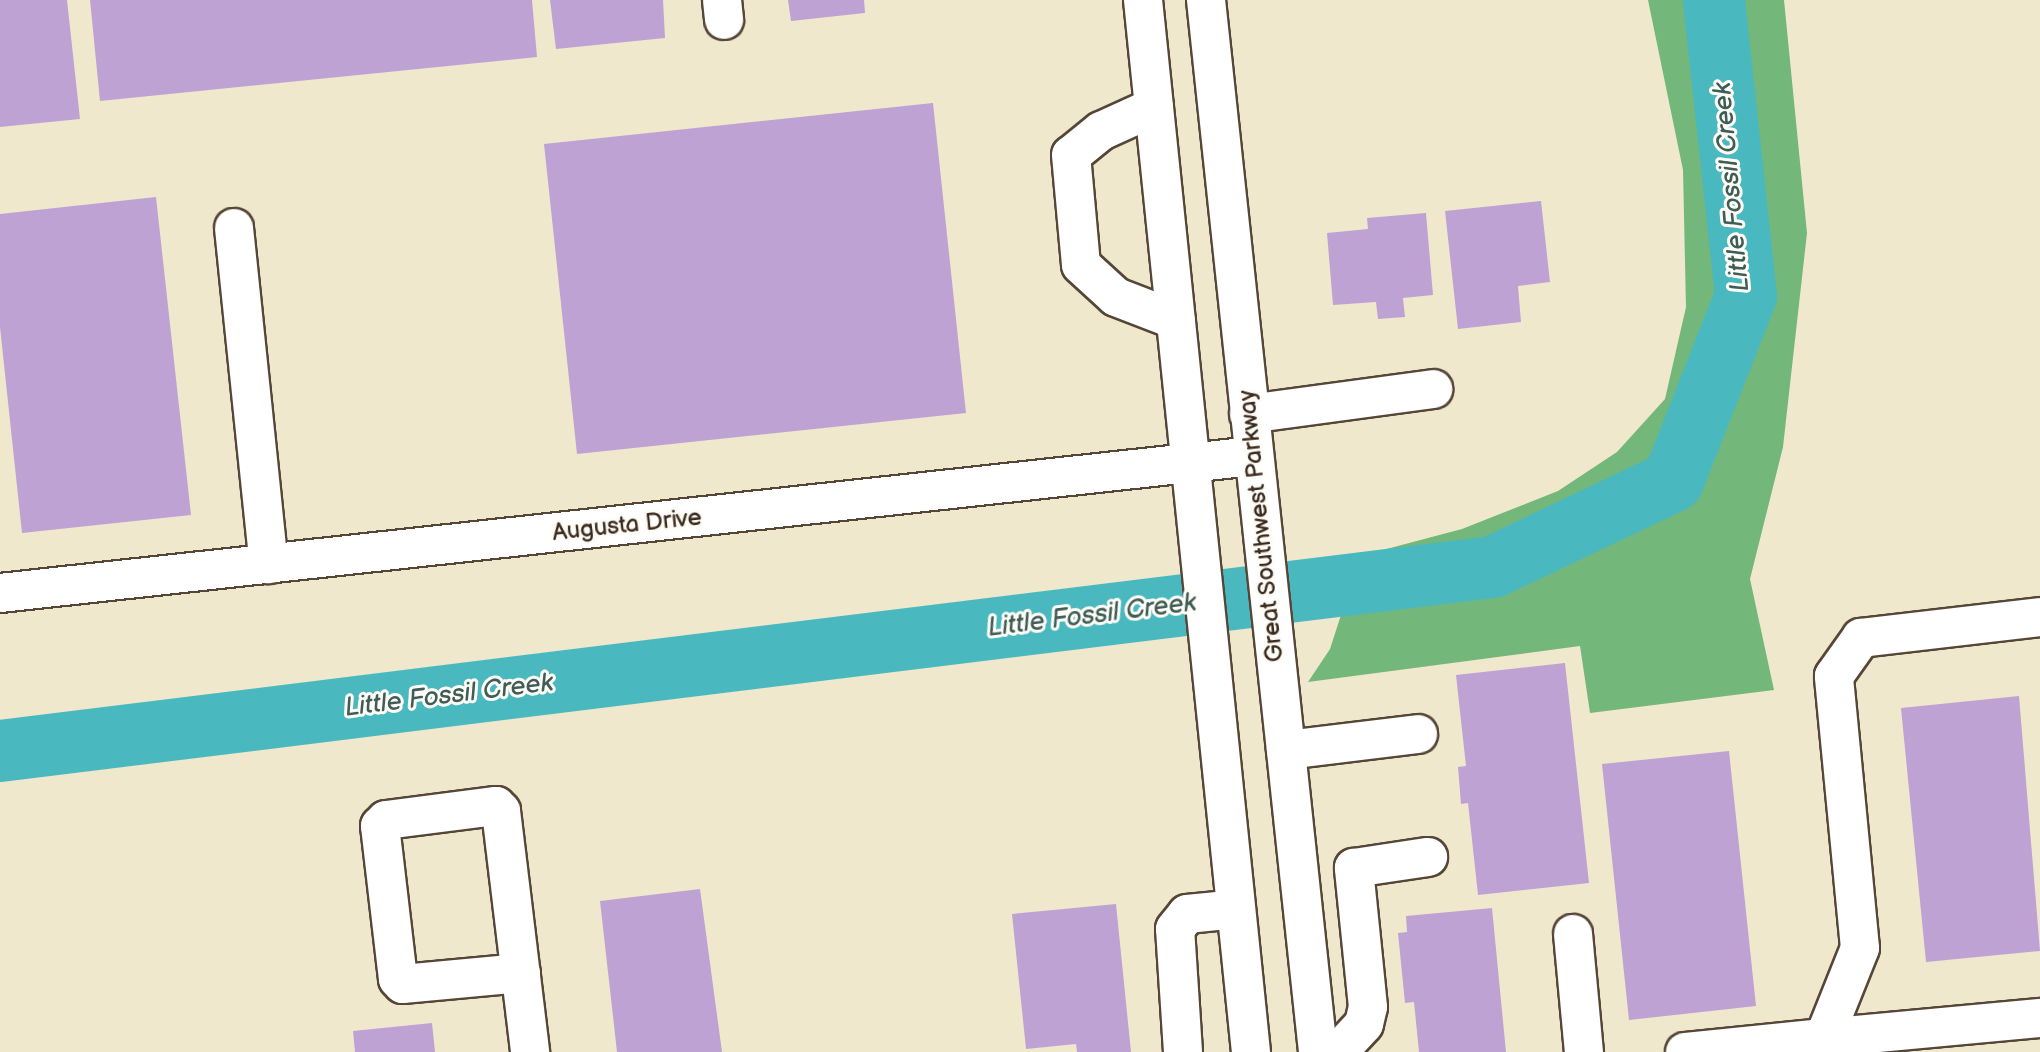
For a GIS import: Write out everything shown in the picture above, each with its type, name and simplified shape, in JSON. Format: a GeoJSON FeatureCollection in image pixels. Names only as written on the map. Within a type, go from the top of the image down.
{"type":"FeatureCollection","features":[{"type":"Feature","properties":{"kind":"street"},"geometry":{"type":"LineString","coordinates":[[1143,0],[1251,1052]]}},
{"type":"Feature","properties":{"kind":"street","name":"Great Southwest Parkway"},"geometry":{"type":"LineString","coordinates":[[1206,0],[1318,1052]]}},
{"type":"Feature","properties":{"kind":"street"},"geometry":{"type":"LineString","coordinates":[[1154,107],[1101,131],[1071,155],[1081,265],[1116,297],[1176,320]]}},
{"type":"Feature","properties":{"kind":"street"},"geometry":{"type":"LineString","coordinates":[[234,228],[269,564]]}},
{"type":"Feature","properties":{"kind":"street"},"geometry":{"type":"LineString","coordinates":[[1249,414],[1433,389]]}},
{"type":"Feature","properties":{"kind":"street","name":"Augusta Drive"},"geometry":{"type":"LineString","coordinates":[[0,593],[269,564],[1255,472]]}},
{"type":"Feature","properties":{"kind":"street"},"geometry":{"type":"LineString","coordinates":[[1825,1045],[1860,948],[1834,676],[1861,638],[2040,617]]}},
{"type":"Feature","properties":{"kind":"street"},"geometry":{"type":"LineString","coordinates":[[1286,750],[1418,734]]}},
{"type":"Feature","properties":{"kind":"street"},"geometry":{"type":"LineString","coordinates":[[521,973],[403,984],[398,979],[380,826],[386,820],[496,806],[501,811],[521,973],[530,1052]]}},
{"type":"Feature","properties":{"kind":"street"},"geometry":{"type":"LineString","coordinates":[[1299,874],[1428,857]]}},
{"type":"Feature","properties":{"kind":"street"},"geometry":{"type":"LineString","coordinates":[[1338,1052],[1364,1024],[1368,1007],[1354,868]]}},
{"type":"Feature","properties":{"kind":"street"},"geometry":{"type":"LineString","coordinates":[[1183,1052],[1175,929],[1187,914],[1236,909]]}},
{"type":"Feature","properties":{"kind":"street"},"geometry":{"type":"LineString","coordinates":[[1573,934],[1584,1052]]}},
{"type":"Feature","properties":{"kind":"street"},"geometry":{"type":"LineString","coordinates":[[1685,1052],[1825,1045],[2040,1018]]}},
{"type":"Feature","properties":{"kind":"green space"},"geometry":{"type":"Polygon","coordinates":[[[1648,0],[1784,0],[1807,233],[1783,447],[1750,579],[1774,690],[1590,713],[1580,646],[1308,682],[1330,649],[1360,556],[1462,529],[1558,491],[1617,452],[1665,399],[1686,307],[1683,170],[1648,0]]]}},
{"type":"Feature","properties":{"kind":"building"},"geometry":{"type":"Polygon","coordinates":[[[0,0],[67,0],[80,119],[0,127],[0,0]]]}},
{"type":"Feature","properties":{"kind":"building"},"geometry":{"type":"Polygon","coordinates":[[[90,0],[532,0],[537,57],[100,101],[90,0]]]}},
{"type":"Feature","properties":{"kind":"building"},"geometry":{"type":"Polygon","coordinates":[[[550,0],[663,0],[665,38],[556,49],[550,0]]]}},
{"type":"Feature","properties":{"kind":"building"},"geometry":{"type":"Polygon","coordinates":[[[788,0],[864,0],[865,13],[791,21],[788,0]]]}},
{"type":"Feature","properties":{"kind":"building"},"geometry":{"type":"Polygon","coordinates":[[[933,103],[966,413],[577,454],[544,144],[933,103]]]}},
{"type":"Feature","properties":{"kind":"building"},"geometry":{"type":"Polygon","coordinates":[[[156,197],[191,515],[22,533],[0,327],[0,214],[156,197]]]}},
{"type":"Feature","properties":{"kind":"building"},"geometry":{"type":"Polygon","coordinates":[[[1541,201],[1550,282],[1518,286],[1521,322],[1458,329],[1445,211],[1541,201]]]}},
{"type":"Feature","properties":{"kind":"building"},"geometry":{"type":"Polygon","coordinates":[[[1426,213],[1433,295],[1403,298],[1405,317],[1378,319],[1376,302],[1333,305],[1327,233],[1368,229],[1367,218],[1426,213]]]}},
{"type":"Feature","properties":{"kind":"building"},"geometry":{"type":"Polygon","coordinates":[[[1565,663],[1589,883],[1478,895],[1468,803],[1461,804],[1458,767],[1466,766],[1456,675],[1565,663]]]}},
{"type":"Feature","properties":{"kind":"building"},"geometry":{"type":"Polygon","coordinates":[[[2019,696],[2040,951],[1926,962],[1901,708],[2019,696]]]}},
{"type":"Feature","properties":{"kind":"building"},"geometry":{"type":"Polygon","coordinates":[[[1729,751],[1756,1006],[1629,1020],[1602,764],[1729,751]]]}},
{"type":"Feature","properties":{"kind":"building"},"geometry":{"type":"Polygon","coordinates":[[[700,889],[722,1052],[617,1052],[600,901],[700,889]]]}},
{"type":"Feature","properties":{"kind":"building"},"geometry":{"type":"Polygon","coordinates":[[[1116,904],[1131,1052],[1077,1052],[1076,1044],[1026,1049],[1012,914],[1116,904]]]}},
{"type":"Feature","properties":{"kind":"building"},"geometry":{"type":"Polygon","coordinates":[[[1492,908],[1506,1052],[1419,1052],[1414,1002],[1405,1003],[1398,933],[1407,932],[1406,916],[1492,908]]]}},
{"type":"Feature","properties":{"kind":"building"},"geometry":{"type":"Polygon","coordinates":[[[432,1023],[435,1052],[355,1052],[353,1031],[432,1023]]]}},
{"type":"Feature","properties":{"kind":"waterway","name":"Little Fossil Creek"},"geometry":{"type":"LineString","coordinates":[[0,751],[1493,567],[1673,481],[1746,296],[1714,0]]}}]}
